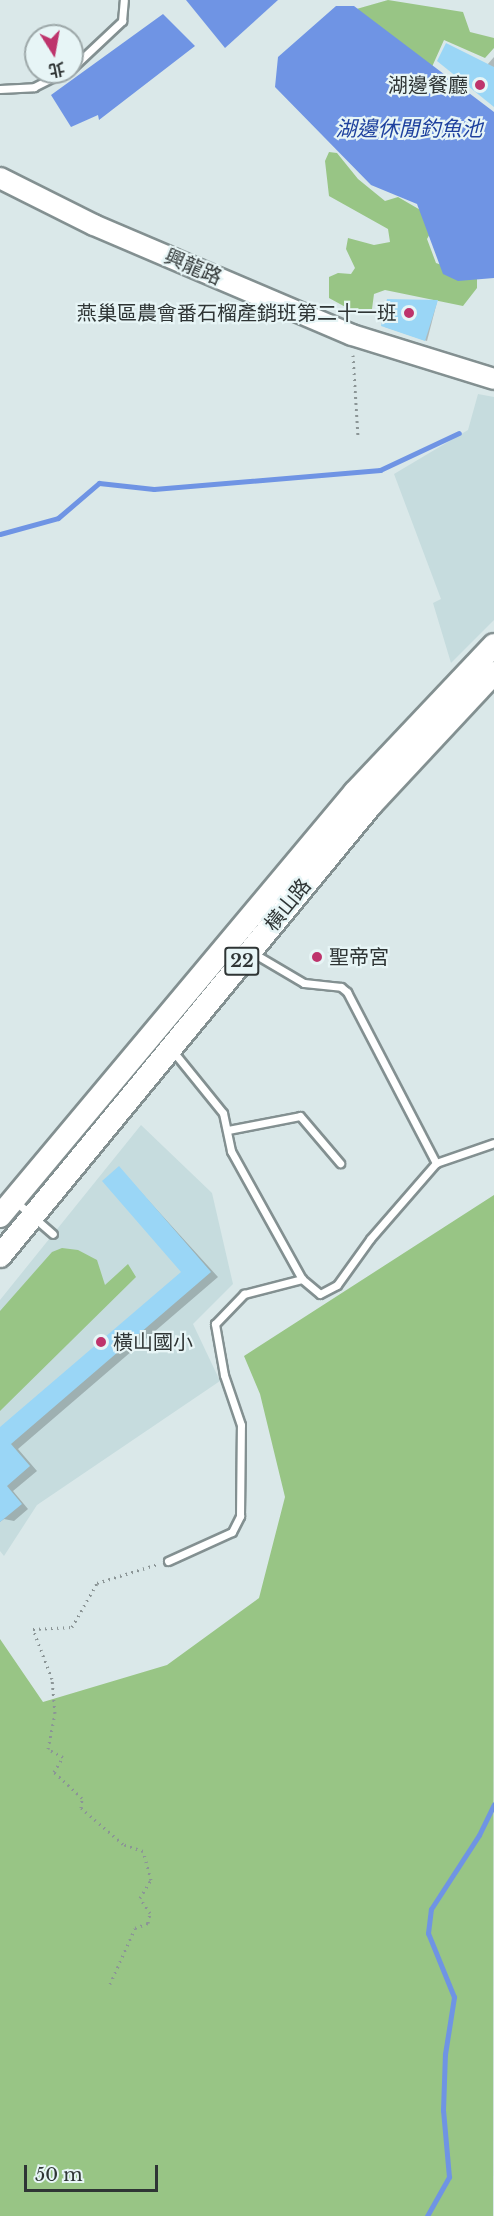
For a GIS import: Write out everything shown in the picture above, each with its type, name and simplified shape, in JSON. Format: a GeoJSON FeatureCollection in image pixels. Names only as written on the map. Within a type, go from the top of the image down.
{"type":"FeatureCollection","features":[{"type":"Feature","properties":{"kind":"main road","name":"橫山路"},"geometry":{"type":"LineString","coordinates":[[0,1256],[33,1216],[164,1039],[233,936],[355,792],[494,645]]}},
{"type":"Feature","properties":{"kind":"main road","name":"橫山路"},"geometry":{"type":"LineString","coordinates":[[7,1208],[164,1039],[250,951],[370,806],[494,673]]}},
{"type":"Feature","properties":{"kind":"street","name":"興龍路"},"geometry":{"type":"LineString","coordinates":[[0,178],[94,225],[352,335],[494,379]]}},
{"type":"Feature","properties":{"kind":"lane"},"geometry":{"type":"LineString","coordinates":[[84,57],[122,21],[124,0]]}},
{"type":"Feature","properties":{"kind":"lane"},"geometry":{"type":"LineString","coordinates":[[0,89],[34,87],[40,84]]}},
{"type":"Feature","properties":{"kind":"lane"},"geometry":{"type":"LineString","coordinates":[[233,936],[250,951],[304,983],[341,987],[348,992],[436,1163]]}},
{"type":"Feature","properties":{"kind":"lane"},"geometry":{"type":"LineString","coordinates":[[164,1039],[222,1113],[228,1130],[231,1151],[302,1279],[320,1294],[337,1285],[370,1239],[436,1163],[494,1143]]}},
{"type":"Feature","properties":{"kind":"lane"},"geometry":{"type":"LineString","coordinates":[[228,1130],[300,1116],[340,1163]]}},
{"type":"Feature","properties":{"kind":"lane"},"geometry":{"type":"LineString","coordinates":[[7,1208],[33,1216],[53,1234]]}},
{"type":"Feature","properties":{"kind":"lane"},"geometry":{"type":"LineString","coordinates":[[168,1561],[232,1532],[237,1526],[241,1425],[224,1375],[215,1324],[244,1294],[302,1279]]}},
{"type":"Feature","properties":{"kind":"path"},"geometry":{"type":"LineString","coordinates":[[352,335],[357,436]]}},
{"type":"Feature","properties":{"kind":"path"},"geometry":{"type":"LineString","coordinates":[[110,1984],[135,1928],[148,1923],[150,1913],[140,1898],[151,1880],[143,1851],[123,1844],[81,1808],[82,1798],[54,1772],[63,1757],[48,1749],[55,1713],[52,1679],[33,1629],[72,1627],[97,1583],[168,1561]]}},
{"type":"Feature","properties":{"kind":"shaded area"},"geometry":{"type":"Polygon","coordinates":[[[478,394],[494,397],[494,620],[451,663],[433,603],[441,599],[394,474],[468,430],[478,394]]]}},
{"type":"Feature","properties":{"kind":"shaded area","name":"橫山國小"},"geometry":{"type":"Polygon","coordinates":[[[141,1125],[212,1193],[233,1284],[193,1324],[220,1381],[37,1505],[4,1556],[0,1551],[0,1300],[141,1125]]]}},
{"type":"Feature","properties":{"kind":"green space"},"geometry":{"type":"Polygon","coordinates":[[[388,0],[463,12],[470,32],[494,38],[494,48],[485,58],[444,40],[431,69],[346,12],[388,0]]]}},
{"type":"Feature","properties":{"kind":"green space"},"geometry":{"type":"Polygon","coordinates":[[[329,152],[337,153],[358,179],[385,201],[398,197],[429,215],[432,230],[427,239],[436,263],[477,277],[477,288],[463,306],[385,290],[374,294],[372,309],[351,310],[329,298],[329,277],[338,273],[351,274],[355,268],[346,249],[348,238],[374,245],[390,242],[388,229],[329,196],[325,161],[329,152]]]}},
{"type":"Feature","properties":{"kind":"green space"},"geometry":{"type":"Polygon","coordinates":[[[494,1195],[493,2216],[0,2216],[0,1639],[43,1702],[167,1665],[259,1598],[285,1497],[260,1394],[244,1356],[494,1195]]]}},
{"type":"Feature","properties":{"kind":"green space"},"geometry":{"type":"Polygon","coordinates":[[[62,1248],[78,1250],[97,1260],[105,1285],[128,1264],[136,1277],[0,1411],[0,1311],[52,1252],[62,1248]]]}},
{"type":"Feature","properties":{"kind":"water"},"geometry":{"type":"Polygon","coordinates":[[[186,0],[278,0],[225,48],[186,0]]]}},
{"type":"Feature","properties":{"kind":"water","name":"湖邊休閒釣魚池"},"geometry":{"type":"Polygon","coordinates":[[[336,6],[354,6],[494,112],[494,278],[458,281],[443,274],[417,204],[371,185],[275,87],[278,57],[336,6]]]}},
{"type":"Feature","properties":{"kind":"water"},"geometry":{"type":"Polygon","coordinates":[[[163,14],[195,46],[99,120],[98,115],[71,127],[51,95],[66,84],[84,84],[84,71],[163,14]]]}},
{"type":"Feature","properties":{"kind":"building","name":"湖邊餐廳"},"geometry":{"type":"Polygon","coordinates":[[[446,43],[494,67],[494,107],[437,61],[446,43]]]}},
{"type":"Feature","properties":{"kind":"building","name":"燕巢區農會番石榴產銷班第二十一班"},"geometry":{"type":"Polygon","coordinates":[[[387,299],[438,300],[425,341],[381,326],[387,299]]]}},
{"type":"Feature","properties":{"kind":"building"},"geometry":{"type":"Polygon","coordinates":[[[119,1166],[211,1272],[11,1444],[30,1466],[7,1486],[22,1504],[0,1522],[0,1427],[181,1272],[102,1181],[119,1166]]]}},
{"type":"Feature","properties":{"kind":"waterway"},"geometry":{"type":"LineString","coordinates":[[0,534],[58,518],[99,483],[154,489],[380,470],[459,433]]}},
{"type":"Feature","properties":{"kind":"waterway"},"geometry":{"type":"LineString","coordinates":[[427,2216],[449,2177],[443,2110],[445,2054],[454,1997],[428,1933],[431,1909],[479,1835],[494,1804]]}},
{"type":"Feature","properties":{"kind":"place","name":"湖邊餐廳"},"geometry":{"type":"Point","coordinates":[480,85]}},
{"type":"Feature","properties":{"kind":"place","name":"燕巢區農會番石榴產銷班第二十一班"},"geometry":{"type":"Point","coordinates":[409,313]}},
{"type":"Feature","properties":{"kind":"place","name":"聖帝宮"},"geometry":{"type":"Point","coordinates":[317,957]}},
{"type":"Feature","properties":{"kind":"place","name":"橫山國小"},"geometry":{"type":"Point","coordinates":[101,1342]}}]}
